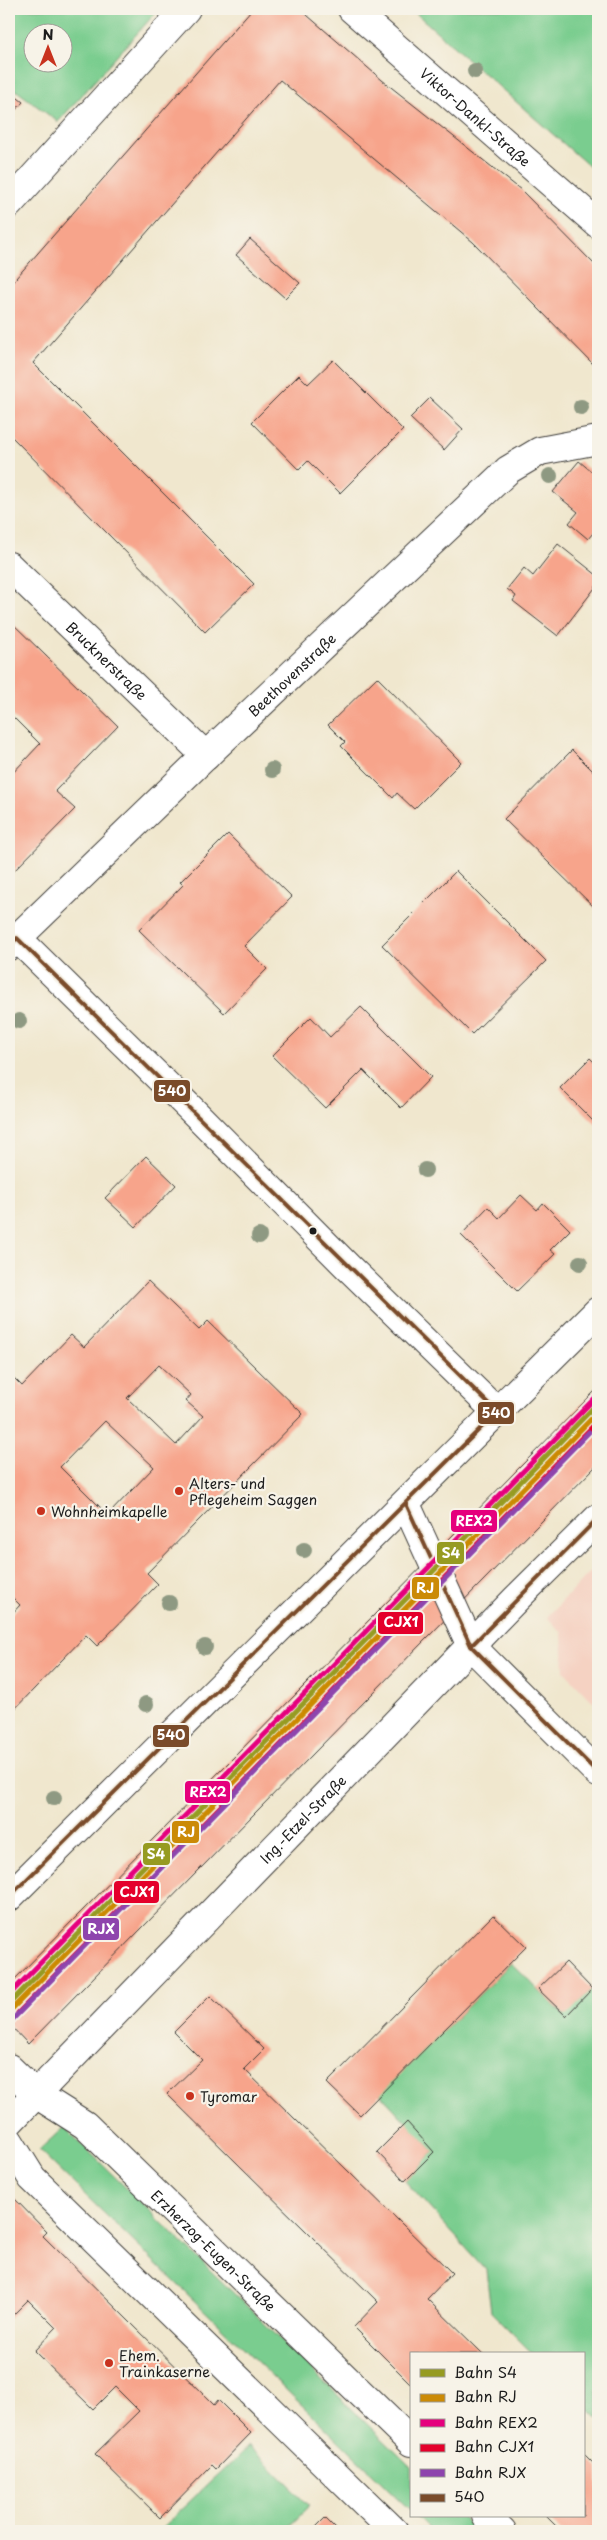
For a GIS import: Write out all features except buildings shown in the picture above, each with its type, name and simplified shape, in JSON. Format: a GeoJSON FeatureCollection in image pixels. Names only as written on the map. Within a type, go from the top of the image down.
{"type":"FeatureCollection","features":[{"type":"Feature","properties":{"kind":"street"},"geometry":{"type":"LineString","coordinates":[[9,204],[186,9]]}},
{"type":"Feature","properties":{"kind":"street","name":"Viktor-Dankl-Straße"},"geometry":{"type":"LineString","coordinates":[[352,9],[598,224]]}},
{"type":"Feature","properties":{"kind":"street","name":"Beethovenstraße"},"geometry":{"type":"LineString","coordinates":[[13,942],[508,470],[540,450],[598,440]]}},
{"type":"Feature","properties":{"kind":"street","name":"Brucknerstraße"},"geometry":{"type":"LineString","coordinates":[[9,566],[206,756]]}},
{"type":"Feature","properties":{"kind":"street"},"geometry":{"type":"LineString","coordinates":[[13,942],[197,1115],[348,1267],[497,1412]]}},
{"type":"Feature","properties":{"kind":"street"},"geometry":{"type":"LineString","coordinates":[[9,1897],[598,1311]]}},
{"type":"Feature","properties":{"kind":"street"},"geometry":{"type":"LineString","coordinates":[[406,1504],[471,1646],[598,1773]]}},
{"type":"Feature","properties":{"kind":"street","name":"Ing.-Etzel-Straße"},"geometry":{"type":"LineString","coordinates":[[9,2122],[471,1646],[598,1518]]}},
{"type":"Feature","properties":{"kind":"street","name":"Erzherzog-Eugen-Straße"},"geometry":{"type":"LineString","coordinates":[[9,2068],[36,2094],[85,2124],[410,2441]]}},
{"type":"Feature","properties":{"kind":"street"},"geometry":{"type":"LineString","coordinates":[[9,2141],[32,2178],[394,2531]]}},
{"type":"Feature","properties":{"kind":"street"},"geometry":{"type":"LineString","coordinates":[[488,2518],[502,2531]]}},
{"type":"Feature","properties":{"kind":"shaded area"},"geometry":{"type":"Polygon","coordinates":[[[598,1564],[598,1707],[564,1671],[562,1633],[547,1617],[598,1564]]]}},
{"type":"Feature","properties":{"kind":"green space"},"geometry":{"type":"Polygon","coordinates":[[[9,9],[159,9],[58,122],[9,85],[9,9]]]}},
{"type":"Feature","properties":{"kind":"green space"},"geometry":{"type":"Polygon","coordinates":[[[411,9],[598,9],[598,174],[411,9]]]}},
{"type":"Feature","properties":{"kind":"green space"},"geometry":{"type":"Polygon","coordinates":[[[511,1963],[565,2016],[592,1989],[598,1994],[598,2419],[584,2405],[584,2352],[531,2352],[491,2312],[486,2270],[405,2181],[434,2152],[380,2094],[511,1963]]]}},
{"type":"Feature","properties":{"kind":"green space"},"geometry":{"type":"Polygon","coordinates":[[[64,2127],[410,2466],[410,2510],[39,2150],[64,2127]]]}},
{"type":"Feature","properties":{"kind":"green space"},"geometry":{"type":"Polygon","coordinates":[[[249,2446],[310,2506],[284,2531],[158,2531],[249,2446]]]}},
{"type":"Feature","properties":{"kind":"green space"},"geometry":{"type":"Polygon","coordinates":[[[418,2518],[463,2518],[476,2531],[431,2531],[418,2518]]]}},
{"type":"Feature","properties":{"kind":"rail line","name":"REX2"},"geometry":{"type":"LineString","coordinates":[[9,1995],[594,1399]]}},
{"type":"Feature","properties":{"kind":"rail line","name":"S4"},"geometry":{"type":"LineString","coordinates":[[9,2004],[598,1403]]}},
{"type":"Feature","properties":{"kind":"rail line","name":"RJ"},"geometry":{"type":"LineString","coordinates":[[13,2008],[598,1412]]}},
{"type":"Feature","properties":{"kind":"rail line","name":"CJX1"},"geometry":{"type":"LineString","coordinates":[[18,2013],[598,1421]]}},
{"type":"Feature","properties":{"kind":"rail line","name":"RJX"},"geometry":{"type":"LineString","coordinates":[[9,2023],[589,1432]]}},
{"type":"Feature","properties":{"kind":"transit line","name":"540"},"geometry":{"type":"LineString","coordinates":[[9,946],[17,938],[497,1412],[9,1897]]}},
{"type":"Feature","properties":{"kind":"transit line","name":"540"},"geometry":{"type":"LineString","coordinates":[[406,1504],[471,1646],[598,1773]]}},
{"type":"Feature","properties":{"kind":"transit line","name":"540"},"geometry":{"type":"LineString","coordinates":[[471,1646],[598,1518]]}},
{"type":"Feature","properties":{"kind":"place","name":"Alters- und Pflegeheim Saggen"},"geometry":{"type":"Point","coordinates":[179,1491]}},
{"type":"Feature","properties":{"kind":"place","name":"Wohnheimkapelle"},"geometry":{"type":"Point","coordinates":[41,1511]}},
{"type":"Feature","properties":{"kind":"place","name":"Tyromar"},"geometry":{"type":"Point","coordinates":[190,2096]}},
{"type":"Feature","properties":{"kind":"place","name":"Ehem. Trainkaserne"},"geometry":{"type":"Point","coordinates":[109,2363]}}]}
